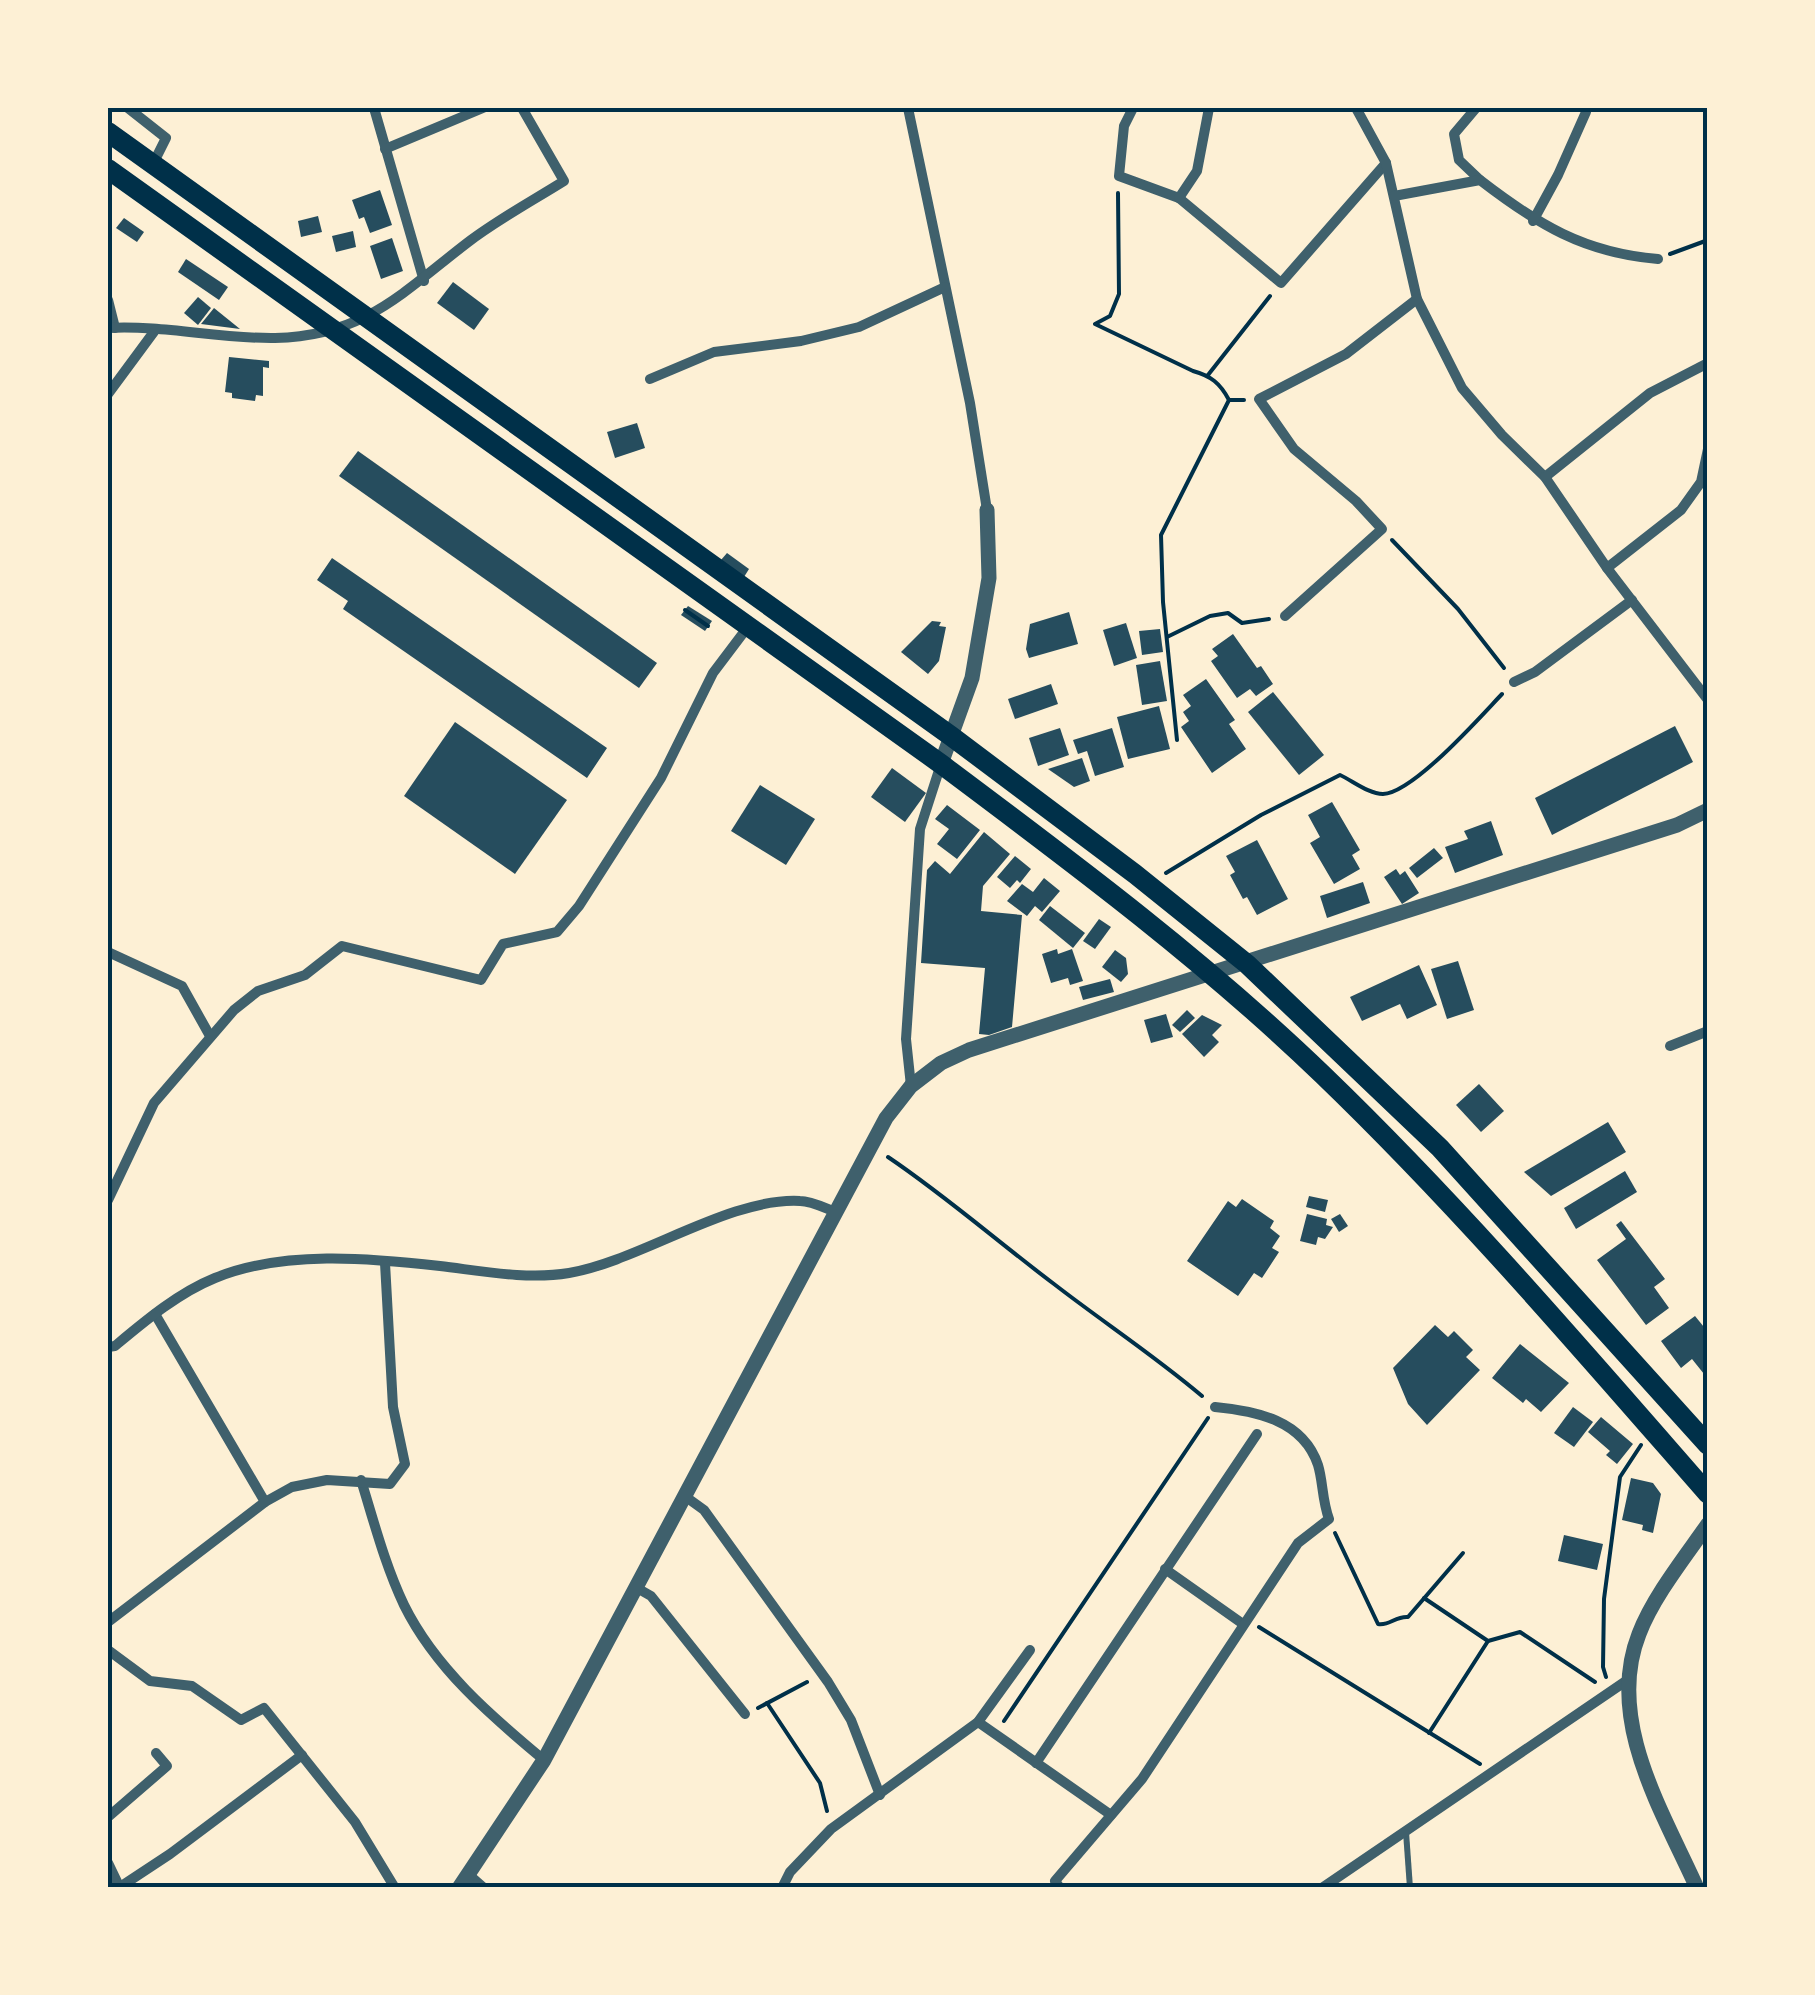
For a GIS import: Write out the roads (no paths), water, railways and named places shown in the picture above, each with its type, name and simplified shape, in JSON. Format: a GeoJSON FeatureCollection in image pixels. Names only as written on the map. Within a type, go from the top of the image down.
{"type":"FeatureCollection","features":[{"type":"Feature","properties":{"kind":"highway"},"geometry":{"type":"LineString","coordinates":[[108,132],[951,736],[1247,964],[1440,1148],[1708,1445]]}},
{"type":"Feature","properties":{"kind":"highway"},"geometry":{"type":"LineString","coordinates":[[108,169],[940,764],[1050,846],[1209,974],[1321,1073],[1386,1138],[1495,1254],[1708,1494]]}},
{"type":"Feature","properties":{"kind":"street"},"geometry":{"type":"LineString","coordinates":[[128,108],[166,138],[152,164]]}},
{"type":"Feature","properties":{"kind":"street"},"geometry":{"type":"LineString","coordinates":[[374,108],[424,280]]}},
{"type":"Feature","properties":{"kind":"street"},"geometry":{"type":"LineString","coordinates":[[385,149],[482,108]]}},
{"type":"Feature","properties":{"kind":"street"},"geometry":{"type":"LineString","coordinates":[[108,300],[111,328],[274,338],[332,331],[366,319],[424,280],[469,241],[564,181],[522,108]]}},
{"type":"Feature","properties":{"kind":"street"},"geometry":{"type":"LineString","coordinates":[[908,108],[988,510],[989,578],[972,678],[920,829],[906,1039],[912,1086]]}},
{"type":"Feature","properties":{"kind":"street"},"geometry":{"type":"LineString","coordinates":[[1133,108],[1124,126],[1119,176],[1180,198],[1280,283],[1386,163]]}},
{"type":"Feature","properties":{"kind":"street"},"geometry":{"type":"LineString","coordinates":[[1180,198],[1197,170],[1209,108]]}},
{"type":"Feature","properties":{"kind":"street"},"geometry":{"type":"LineString","coordinates":[[1356,108],[1386,163],[1416,299],[1462,388],[1502,435],[1545,476],[1607,568],[1708,700]]}},
{"type":"Feature","properties":{"kind":"street"},"geometry":{"type":"LineString","coordinates":[[1476,108],[1454,134],[1459,160],[1480,180],[1533,221],[1587,245],[1658,259]]}},
{"type":"Feature","properties":{"kind":"street"},"geometry":{"type":"LineString","coordinates":[[1533,221],[1586,112]]}},
{"type":"Feature","properties":{"kind":"street"},"geometry":{"type":"LineString","coordinates":[[1394,196],[1480,180]]}},
{"type":"Feature","properties":{"kind":"street"},"geometry":{"type":"LineString","coordinates":[[650,379],[714,352],[801,342],[859,327],[945,287]]}},
{"type":"Feature","properties":{"kind":"street"},"geometry":{"type":"LineString","coordinates":[[1285,616],[1382,529],[1356,501],[1294,449],[1259,399],[1346,354],[1416,299]]}},
{"type":"Feature","properties":{"kind":"street"},"geometry":{"type":"LineString","coordinates":[[108,394],[156,329]]}},
{"type":"Feature","properties":{"kind":"street"},"geometry":{"type":"LineString","coordinates":[[1545,476],[1650,393],[1708,364]]}},
{"type":"Feature","properties":{"kind":"street"},"geometry":{"type":"LineString","coordinates":[[1607,568],[1681,510],[1702,482],[1708,449]]}},
{"type":"Feature","properties":{"kind":"street"},"geometry":{"type":"LineString","coordinates":[[1514,682],[1535,672],[1632,600]]}},
{"type":"Feature","properties":{"kind":"street"},"geometry":{"type":"LineString","coordinates":[[108,1200],[114,1174],[154,1104],[210,1036],[258,991],[305,975],[342,946],[482,980],[503,944],[557,932],[579,906],[661,778],[712,673],[746,628]]}},
{"type":"Feature","properties":{"kind":"street"},"geometry":{"type":"LineString","coordinates":[[484,1888],[463,1881],[544,1760],[886,1118],[912,1086],[941,1063],[969,1050],[1677,825],[1708,810]]}},
{"type":"Feature","properties":{"kind":"street"},"geometry":{"type":"LineString","coordinates":[[108,952],[182,986],[210,1036]]}},
{"type":"Feature","properties":{"kind":"street"},"geometry":{"type":"LineString","coordinates":[[1670,1046],[1708,1031]]}},
{"type":"Feature","properties":{"kind":"street"},"geometry":{"type":"LineString","coordinates":[[108,1347],[214,1278],[242,1270],[308,1261],[385,1263],[516,1275],[567,1274],[748,1210],[801,1201],[836,1212]]}},
{"type":"Feature","properties":{"kind":"street"},"geometry":{"type":"LineString","coordinates":[[108,1622],[265,1502],[292,1487],[326,1480],[390,1484],[404,1464],[392,1407],[385,1263]]}},
{"type":"Feature","properties":{"kind":"street"},"geometry":{"type":"LineString","coordinates":[[155,1314],[265,1502]]}},
{"type":"Feature","properties":{"kind":"street"},"geometry":{"type":"LineString","coordinates":[[1060,1888],[1055,1881],[1142,1780],[1298,1543],[1329,1520],[1321,1498],[1318,1466],[1302,1438],[1280,1420],[1215,1407]]}},
{"type":"Feature","properties":{"kind":"street"},"geometry":{"type":"LineString","coordinates":[[1036,1763],[1257,1434]]}},
{"type":"Feature","properties":{"kind":"street"},"geometry":{"type":"LineString","coordinates":[[361,1480],[405,1608],[427,1642],[498,1722],[544,1760]]}},
{"type":"Feature","properties":{"kind":"street"},"geometry":{"type":"LineString","coordinates":[[686,1497],[704,1510],[822,1674],[851,1720],[880,1795]]}},
{"type":"Feature","properties":{"kind":"street"},"geometry":{"type":"LineString","coordinates":[[1698,1888],[1651,1788],[1638,1749],[1629,1679],[1638,1634],[1708,1524]]}},
{"type":"Feature","properties":{"kind":"street"},"geometry":{"type":"LineString","coordinates":[[1165,1569],[1245,1622]]}},
{"type":"Feature","properties":{"kind":"street"},"geometry":{"type":"LineString","coordinates":[[637,1588],[651,1596],[745,1714]]}},
{"type":"Feature","properties":{"kind":"street"},"geometry":{"type":"LineString","coordinates":[[108,1650],[150,1681],[192,1686],[242,1720],[264,1708],[355,1822],[395,1888]]}},
{"type":"Feature","properties":{"kind":"street"},"geometry":{"type":"LineString","coordinates":[[782,1888],[790,1872],[831,1829],[978,1722],[1030,1650]]}},
{"type":"Feature","properties":{"kind":"street"},"geometry":{"type":"LineString","coordinates":[[1322,1888],[1629,1679]]}},
{"type":"Feature","properties":{"kind":"street"},"geometry":{"type":"LineString","coordinates":[[978,1722],[1111,1815]]}},
{"type":"Feature","properties":{"kind":"street"},"geometry":{"type":"LineString","coordinates":[[108,1816],[167,1766],[156,1753]]}},
{"type":"Feature","properties":{"kind":"street"},"geometry":{"type":"LineString","coordinates":[[108,1863],[120,1887],[302,1755]]}},
{"type":"Feature","properties":{"kind":"lane"},"geometry":{"type":"LineString","coordinates":[[1406,1830],[1410,1888]]}}]}
